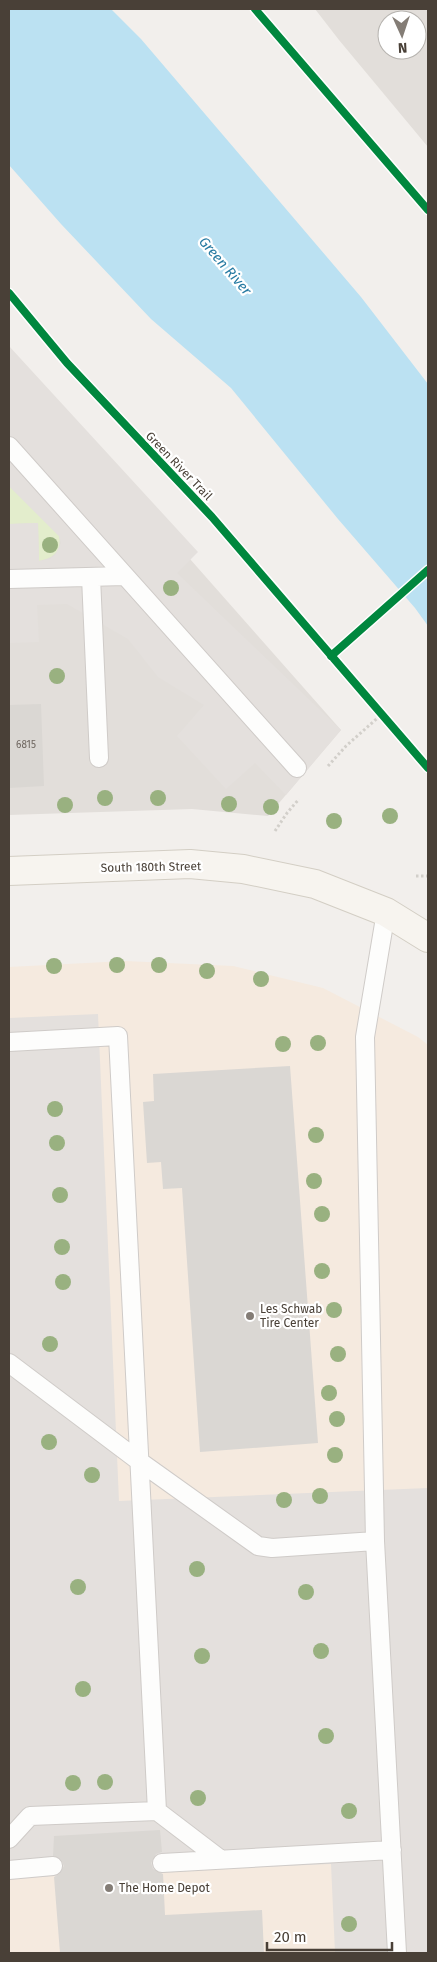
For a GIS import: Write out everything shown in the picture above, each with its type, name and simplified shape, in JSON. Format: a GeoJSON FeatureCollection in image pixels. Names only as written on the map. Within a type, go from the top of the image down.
{"type":"FeatureCollection","features":[{"type":"Feature","properties":{"kind":"main road","name":"South 180th Street"},"geometry":{"type":"LineString","coordinates":[[9,871],[190,864],[243,869],[315,884],[386,912],[428,938]]}},
{"type":"Feature","properties":{"kind":"lane"},"geometry":{"type":"LineString","coordinates":[[9,446],[297,768]]}},
{"type":"Feature","properties":{"kind":"lane"},"geometry":{"type":"LineString","coordinates":[[9,579],[125,576]]}},
{"type":"Feature","properties":{"kind":"lane"},"geometry":{"type":"LineString","coordinates":[[91,577],[99,758]]}},
{"type":"Feature","properties":{"kind":"lane"},"geometry":{"type":"LineString","coordinates":[[386,912],[366,1037],[375,1541],[397,1953]]}},
{"type":"Feature","properties":{"kind":"lane"},"geometry":{"type":"LineString","coordinates":[[9,1042],[118,1036],[157,1811]]}},
{"type":"Feature","properties":{"kind":"lane"},"geometry":{"type":"LineString","coordinates":[[9,1363],[139,1461],[258,1546],[272,1548],[375,1541]]}},
{"type":"Feature","properties":{"kind":"lane"},"geometry":{"type":"LineString","coordinates":[[9,1839],[30,1816],[157,1811],[220,1859]]}},
{"type":"Feature","properties":{"kind":"lane"},"geometry":{"type":"LineString","coordinates":[[162,1863],[392,1850]]}},
{"type":"Feature","properties":{"kind":"lane"},"geometry":{"type":"LineString","coordinates":[[9,1870],[53,1866]]}},
{"type":"Feature","properties":{"kind":"path"},"geometry":{"type":"LineString","coordinates":[[375,707],[388,722]]}},
{"type":"Feature","properties":{"kind":"path"},"geometry":{"type":"LineString","coordinates":[[416,876],[428,876]]}},
{"type":"Feature","properties":{"kind":"shaded area"},"geometry":{"type":"Polygon","coordinates":[[[315,9],[428,9],[428,147],[339,40],[315,9]]]}},
{"type":"Feature","properties":{"kind":"shaded area"},"geometry":{"type":"Polygon","coordinates":[[[9,346],[198,552],[177,573],[341,730],[286,795],[255,763],[226,789],[177,736],[204,705],[158,677],[128,639],[67,604],[37,605],[39,642],[9,643],[9,524],[38,523],[39,561],[50,559],[56,554],[61,543],[59,536],[9,486],[9,346]]]}},
{"type":"Feature","properties":{"kind":"shaded area"},"geometry":{"type":"Polygon","coordinates":[[[9,354],[341,730],[268,816],[192,809],[9,815],[9,354]]]}},
{"type":"Feature","properties":{"kind":"shaded area"},"geometry":{"type":"Polygon","coordinates":[[[125,961],[233,966],[323,988],[418,1037],[428,1045],[428,1953],[9,1953],[9,967],[125,961]]]}},
{"type":"Feature","properties":{"kind":"shaded area"},"geometry":{"type":"Polygon","coordinates":[[[98,1014],[119,1501],[428,1488],[428,1953],[335,1953],[331,1864],[9,1878],[9,1018],[98,1014]]]}},
{"type":"Feature","properties":{"kind":"green space"},"geometry":{"type":"Polygon","coordinates":[[[9,486],[59,536],[58,550],[53,556],[39,561],[38,523],[9,524],[9,486]]]}},
{"type":"Feature","properties":{"kind":"water","name":"Green River"},"geometry":{"type":"Polygon","coordinates":[[[9,9],[111,9],[141,39],[361,297],[428,384],[428,626],[231,388],[151,319],[61,224],[9,165],[9,9]]]}},
{"type":"Feature","properties":{"kind":"building"},"geometry":{"type":"Polygon","coordinates":[[[41,704],[44,786],[9,788],[9,705],[41,704]]]}},
{"type":"Feature","properties":{"kind":"building","name":"Les Schwab Tire Center"},"geometry":{"type":"Polygon","coordinates":[[[290,1066],[318,1443],[200,1452],[182,1188],[163,1189],[161,1162],[147,1163],[143,1102],[154,1101],[153,1074],[290,1066]]]}},
{"type":"Feature","properties":{"kind":"building","name":"The Home Depot"},"geometry":{"type":"Polygon","coordinates":[[[160,1830],[162,1852],[156,1854],[151,1863],[153,1869],[163,1874],[165,1915],[262,1910],[264,1953],[60,1953],[54,1877],[59,1874],[64,1866],[61,1860],[53,1856],[54,1836],[160,1830]]]}},
{"type":"Feature","properties":{"kind":"cycle path"},"geometry":{"type":"LineString","coordinates":[[255,9],[428,210]]}},
{"type":"Feature","properties":{"kind":"cycle path","name":"Green River Trail"},"geometry":{"type":"LineString","coordinates":[[9,293],[67,363],[212,517],[428,768]]}},
{"type":"Feature","properties":{"kind":"cycle path"},"geometry":{"type":"LineString","coordinates":[[331,656],[428,570]]}},
{"type":"Feature","properties":{"kind":"place","name":"Les Schwab Tire Center"},"geometry":{"type":"Point","coordinates":[250,1316]}},
{"type":"Feature","properties":{"kind":"place","name":"The Home Depot"},"geometry":{"type":"Point","coordinates":[109,1888]}}]}
